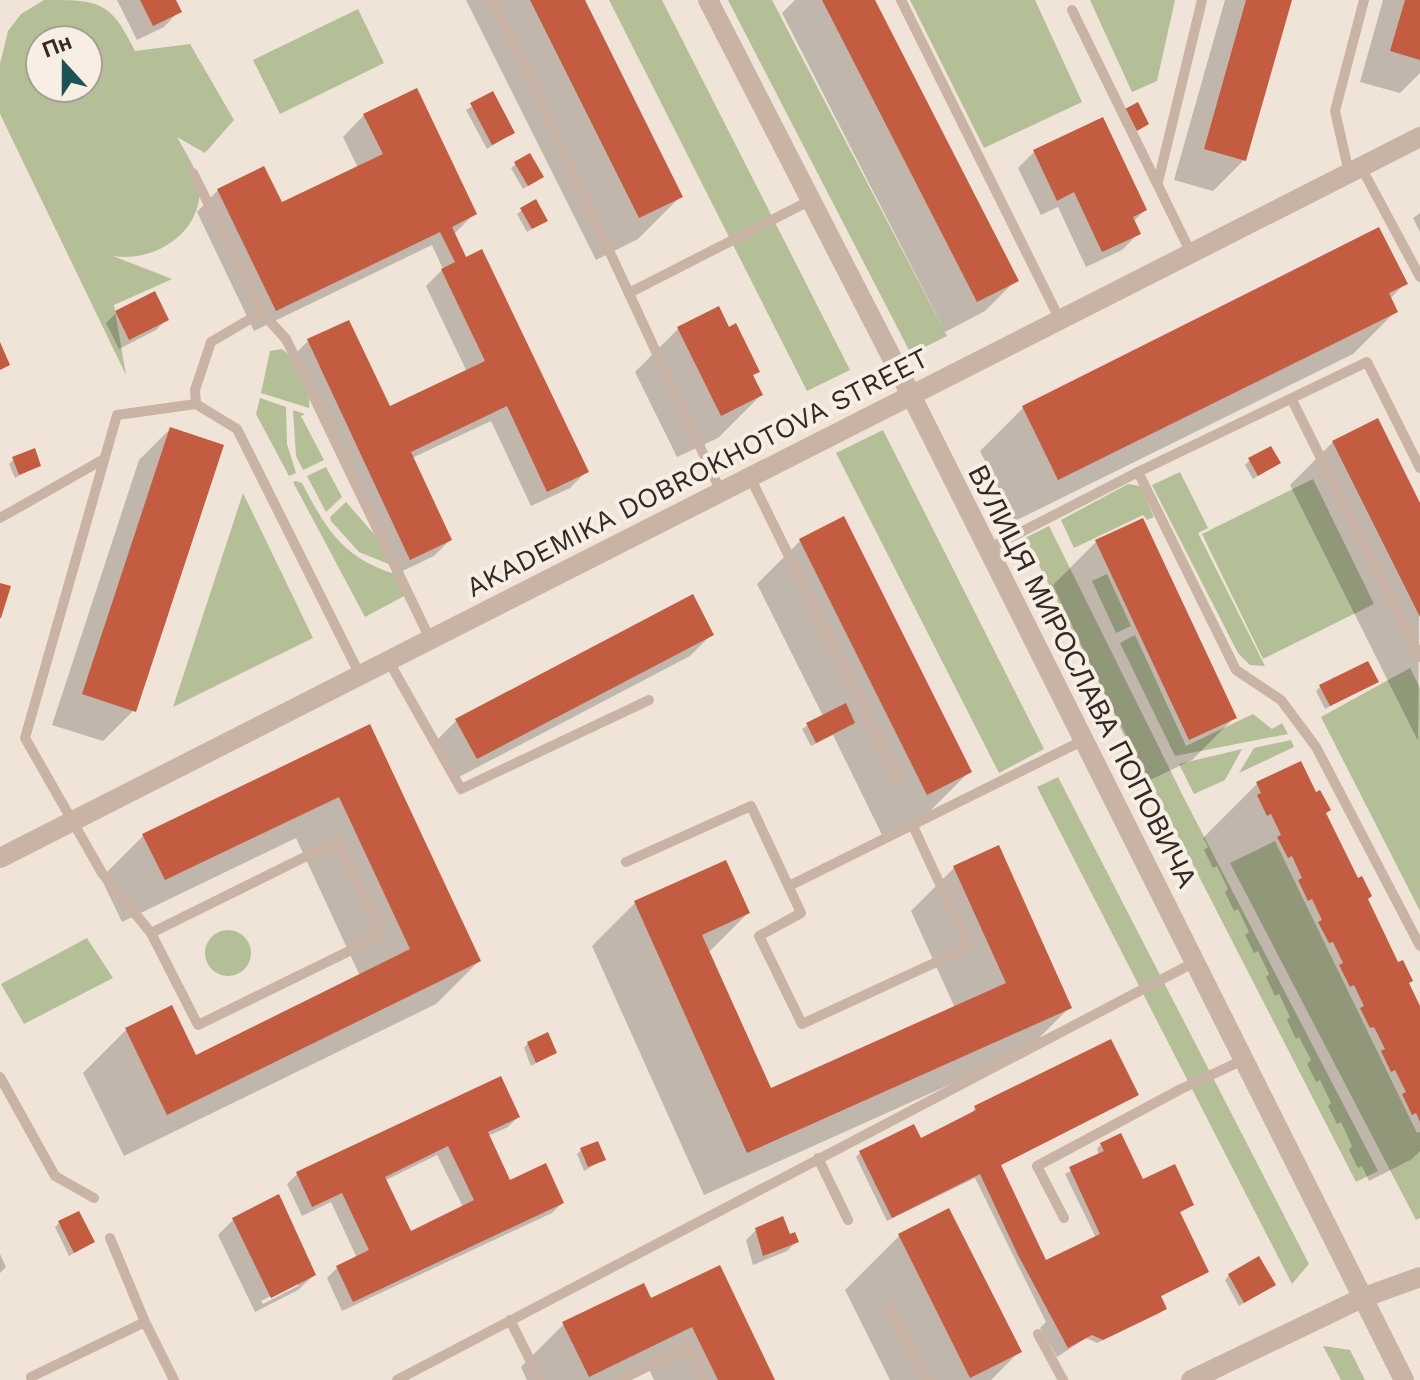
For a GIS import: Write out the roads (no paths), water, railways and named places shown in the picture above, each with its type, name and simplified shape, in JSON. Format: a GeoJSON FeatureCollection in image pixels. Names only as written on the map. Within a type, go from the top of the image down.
{"type":"FeatureCollection","features":[{"type":"Feature","properties":{"kind":"street","name":"ВУЛИЦЯ МИРОСЛАВА ПОПОВИЧА"},"geometry":{"type":"LineString","coordinates":[[708,0],[911,395],[1404,1380]]}},
{"type":"Feature","properties":{"kind":"street","name":"AKADEMIKA DOBROKHOTOVA STREET"},"geometry":{"type":"LineString","coordinates":[[0,858],[1420,137]]}},
{"type":"Feature","properties":{"kind":"street"},"geometry":{"type":"LineString","coordinates":[[1191,1380],[1362,1298],[1420,1277]]}},
{"type":"Feature","properties":{"kind":"lane"},"geometry":{"type":"LineString","coordinates":[[493,0],[721,492]]}},
{"type":"Feature","properties":{"kind":"lane"},"geometry":{"type":"LineString","coordinates":[[901,0],[1060,320]]}},
{"type":"Feature","properties":{"kind":"lane"},"geometry":{"type":"LineString","coordinates":[[1158,182],[1202,0]]}},
{"type":"Feature","properties":{"kind":"lane"},"geometry":{"type":"LineString","coordinates":[[1364,0],[1335,111],[1355,170],[1420,277]]}},
{"type":"Feature","properties":{"kind":"lane"},"geometry":{"type":"LineString","coordinates":[[1072,10],[1191,253]]}},
{"type":"Feature","properties":{"kind":"lane"},"geometry":{"type":"LineString","coordinates":[[193,173],[262,312],[286,339],[430,639]]}},
{"type":"Feature","properties":{"kind":"lane"},"geometry":{"type":"LineString","coordinates":[[629,293],[811,200]]}},
{"type":"Feature","properties":{"kind":"lane"},"geometry":{"type":"LineString","coordinates":[[196,404],[195,390],[211,342],[262,312]]}},
{"type":"Feature","properties":{"kind":"lane"},"geometry":{"type":"LineString","coordinates":[[988,549],[1138,472],[1367,362],[1420,468]]}},
{"type":"Feature","properties":{"kind":"lane"},"geometry":{"type":"LineString","coordinates":[[1292,400],[1420,657]]}},
{"type":"Feature","properties":{"kind":"lane"},"geometry":{"type":"LineString","coordinates":[[151,933],[337,841],[382,935],[198,1025],[151,933],[99,874],[73,821],[25,738],[117,415],[196,404],[237,429],[360,675]]}},
{"type":"Feature","properties":{"kind":"lane"},"geometry":{"type":"LineString","coordinates":[[0,518],[104,459]]}},
{"type":"Feature","properties":{"kind":"lane"},"geometry":{"type":"LineString","coordinates":[[1138,472],[1236,670],[1281,700],[1316,747],[1420,946]]}},
{"type":"Feature","properties":{"kind":"lane"},"geometry":{"type":"LineString","coordinates":[[750,477],[898,778]]}},
{"type":"Feature","properties":{"kind":"lane"},"geometry":{"type":"LineString","coordinates":[[388,660],[461,789],[649,700]]}},
{"type":"Feature","properties":{"kind":"lane"},"geometry":{"type":"LineString","coordinates":[[789,886],[1084,740]]}},
{"type":"Feature","properties":{"kind":"lane"},"geometry":{"type":"LineString","coordinates":[[626,862],[751,806],[801,913],[759,936],[802,1024],[969,947],[913,826]]}},
{"type":"Feature","properties":{"kind":"lane"},"geometry":{"type":"LineString","coordinates":[[397,1380],[1195,962]]}},
{"type":"Feature","properties":{"kind":"lane"},"geometry":{"type":"LineString","coordinates":[[1064,1218],[1037,1166],[1181,1089],[1243,1060]]}},
{"type":"Feature","properties":{"kind":"lane"},"geometry":{"type":"LineString","coordinates":[[0,1077],[55,1176],[94,1198]]}},
{"type":"Feature","properties":{"kind":"lane"},"geometry":{"type":"LineString","coordinates":[[818,1158],[848,1220]]}},
{"type":"Feature","properties":{"kind":"lane"},"geometry":{"type":"LineString","coordinates":[[110,1238],[145,1322],[174,1380]]}},
{"type":"Feature","properties":{"kind":"lane"},"geometry":{"type":"LineString","coordinates":[[890,1307],[927,1380]]}},
{"type":"Feature","properties":{"kind":"lane"},"geometry":{"type":"LineString","coordinates":[[510,1320],[540,1380]]}},
{"type":"Feature","properties":{"kind":"lane"},"geometry":{"type":"LineString","coordinates":[[31,1377],[145,1322]]}},
{"type":"Feature","properties":{"kind":"lane"},"geometry":{"type":"LineString","coordinates":[[1038,1334],[1063,1380]]}},
{"type":"Feature","properties":{"kind":"lane"},"geometry":{"type":"LineString","coordinates":[[620,1380],[687,1347],[704,1380]]}}]}
